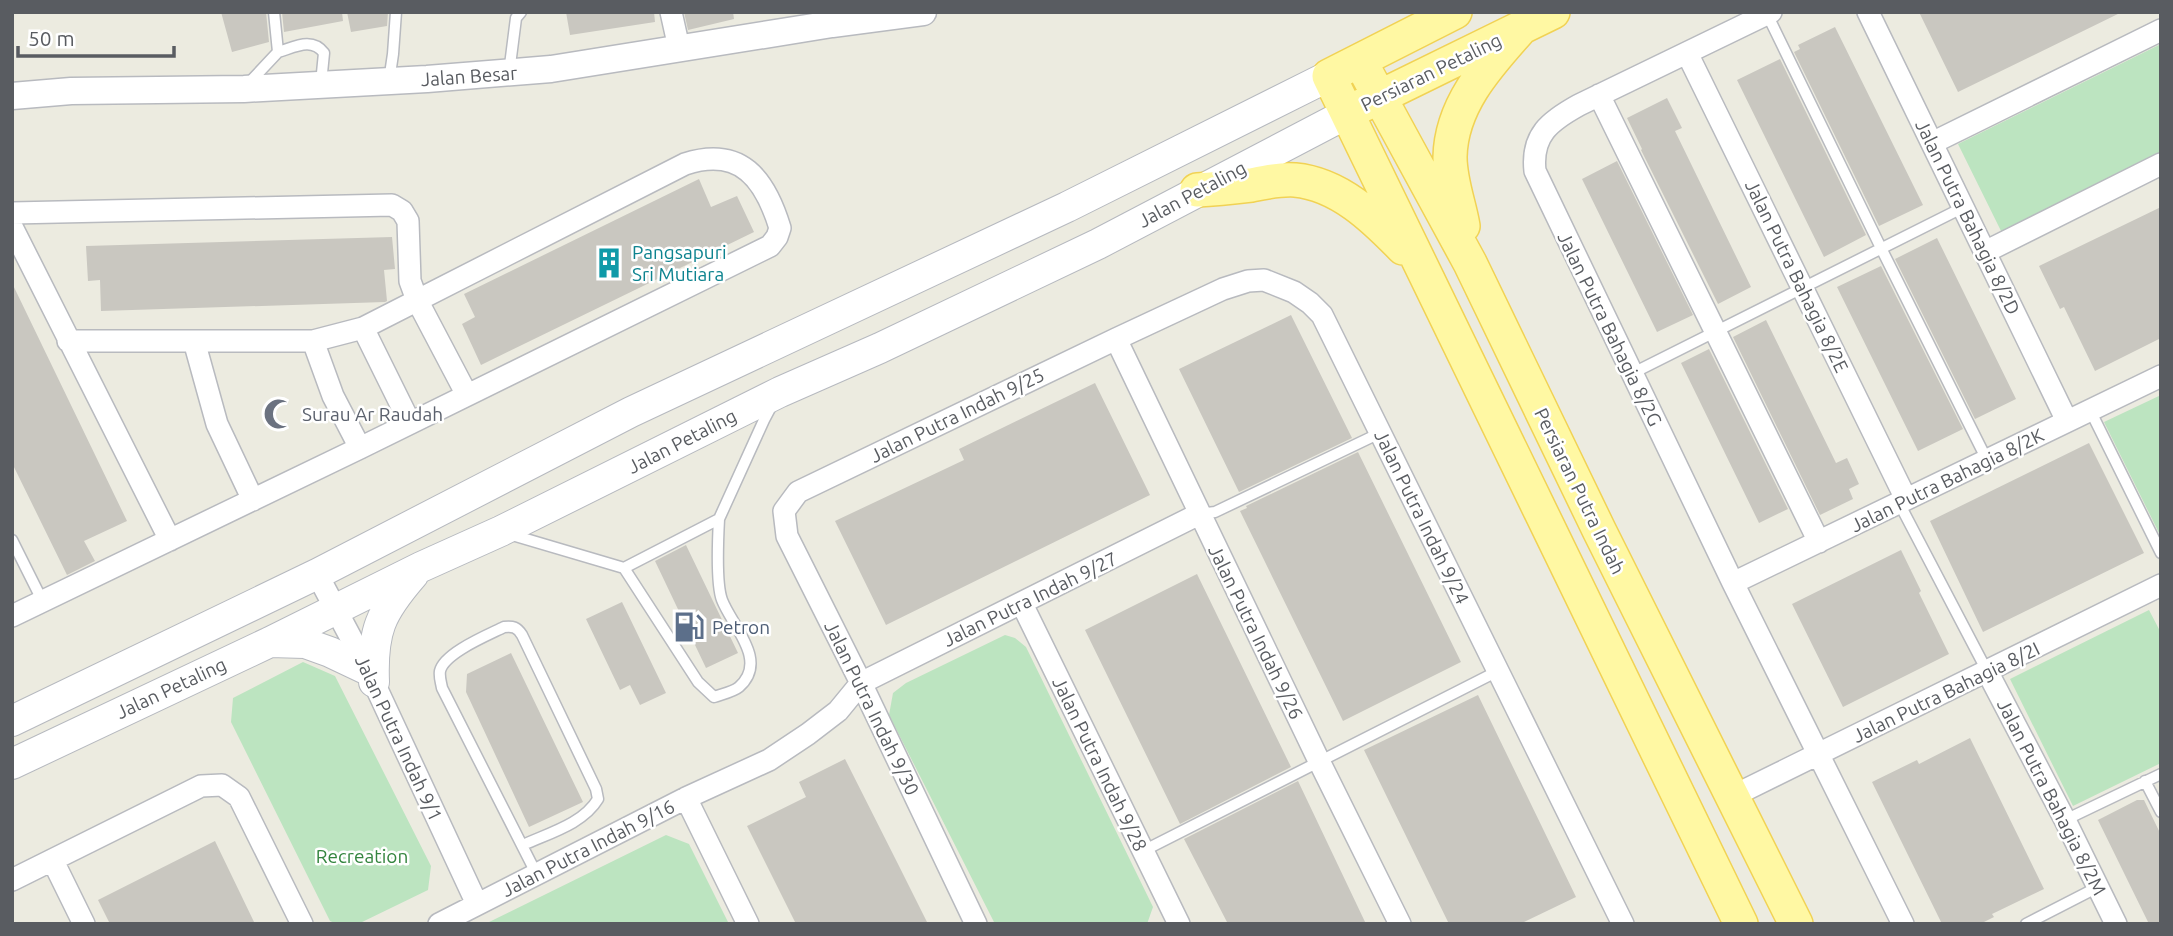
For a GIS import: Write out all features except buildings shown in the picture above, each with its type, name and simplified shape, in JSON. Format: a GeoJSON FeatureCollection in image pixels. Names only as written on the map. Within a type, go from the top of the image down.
{"type":"FeatureCollection","features":[{"type":"Feature","properties":{"kind":"main road"},"geometry":{"type":"LineString","coordinates":[[1455,12],[1329,76],[1741,924]]}},
{"type":"Feature","properties":{"kind":"main road","name":"Persiaran Petaling"},"geometry":{"type":"LineString","coordinates":[[1348,113],[1553,12]]}},
{"type":"Feature","properties":{"kind":"main road"},"geometry":{"type":"LineString","coordinates":[[1470,263],[1453,183],[1450,157],[1453,134],[1473,87],[1489,64],[1521,28]]}},
{"type":"Feature","properties":{"kind":"main road","name":"Persiaran Putra Indah"},"geometry":{"type":"LineString","coordinates":[[1360,61],[1470,263],[1598,530],[1796,924]]}},
{"type":"Feature","properties":{"kind":"main road","name":"Jalan Petaling"},"geometry":{"type":"LineString","coordinates":[[12,720],[317,574],[631,412],[1067,206],[1329,76]]}},
{"type":"Feature","properties":{"kind":"main road","name":"Jalan Petaling"},"geometry":{"type":"LineString","coordinates":[[12,764],[501,531],[780,392],[1098,244],[1348,113]]}},
{"type":"Feature","properties":{"kind":"main road"},"geometry":{"type":"LineString","coordinates":[[1197,190],[1297,180],[1329,190],[1359,206],[1377,221],[1404,248],[1429,284]]}},
{"type":"Feature","properties":{"kind":"main road"},"geometry":{"type":"LineString","coordinates":[[270,642],[305,643],[330,652],[371,676],[376,631],[395,596],[421,567]]}},
{"type":"Feature","properties":{"kind":"street"},"geometry":{"type":"LineString","coordinates":[[671,12],[679,48]]}},
{"type":"Feature","properties":{"kind":"street","name":"Jalan Besar"},"geometry":{"type":"LineString","coordinates":[[12,96],[71,91],[244,89],[509,73],[551,69],[679,48],[832,18],[923,12]]}},
{"type":"Feature","properties":{"kind":"street","name":"Jalan Putra Bahagia 8/2D"},"geometry":{"type":"LineString","coordinates":[[1868,12],[2067,421]]}},
{"type":"Feature","properties":{"kind":"street","name":"Jalan Putra Bahagia 8/2G"},"geometry":{"type":"LineString","coordinates":[[1769,13],[1557,117],[1544,130],[1536,144],[1535,172],[1733,583],[1903,924]]}},
{"type":"Feature","properties":{"kind":"street"},"geometry":{"type":"LineString","coordinates":[[1932,144],[2161,30]]}},
{"type":"Feature","properties":{"kind":"street","name":"Jalan Putra Bahagia 8/2E"},"geometry":{"type":"LineString","coordinates":[[1688,53],[1803,287],[1903,501]]}},
{"type":"Feature","properties":{"kind":"street"},"geometry":{"type":"LineString","coordinates":[[1600,94],[1819,542]]}},
{"type":"Feature","properties":{"kind":"street"},"geometry":{"type":"LineString","coordinates":[[12,617],[770,246],[780,228],[759,180],[748,171],[718,159],[701,159],[685,164],[363,328],[313,341],[68,341]]}},
{"type":"Feature","properties":{"kind":"street"},"geometry":{"type":"LineString","coordinates":[[1985,252],[2161,164]]}},
{"type":"Feature","properties":{"kind":"street"},"geometry":{"type":"LineString","coordinates":[[12,214],[392,205],[402,211],[408,221],[410,281],[417,300],[467,395]]}},
{"type":"Feature","properties":{"kind":"street"},"geometry":{"type":"LineString","coordinates":[[12,227],[170,540]]}},
{"type":"Feature","properties":{"kind":"street","name":"Jalan Putra Indah 9/24"},"geometry":{"type":"LineString","coordinates":[[1116,338],[1223,289],[1248,281],[1264,280],[1294,292],[1322,315],[1623,924]]}},
{"type":"Feature","properties":{"kind":"street"},"geometry":{"type":"LineString","coordinates":[[363,328],[410,423]]}},
{"type":"Feature","properties":{"kind":"street","name":"Jalan Putra Indah 9/25"},"geometry":{"type":"LineString","coordinates":[[798,492],[1116,338]]}},
{"type":"Feature","properties":{"kind":"street","name":"Jalan Putra Indah 9/26"},"geometry":{"type":"LineString","coordinates":[[1116,338],[1400,924]]}},
{"type":"Feature","properties":{"kind":"street"},"geometry":{"type":"LineString","coordinates":[[194,341],[217,424],[253,500]]}},
{"type":"Feature","properties":{"kind":"street"},"geometry":{"type":"LineString","coordinates":[[313,341],[333,396],[360,449]]}},
{"type":"Feature","properties":{"kind":"street","name":"Jalan Putra Bahagia 8/2K"},"geometry":{"type":"LineString","coordinates":[[1733,583],[2161,376]]}},
{"type":"Feature","properties":{"kind":"street","name":"Jalan Putra Indah 9/30"},"geometry":{"type":"LineString","coordinates":[[798,492],[784,511],[787,536],[861,683],[976,924]]}},
{"type":"Feature","properties":{"kind":"street","name":"Jalan Putra Indah 9/27"},"geometry":{"type":"LineString","coordinates":[[861,683],[1199,514]]}},
{"type":"Feature","properties":{"kind":"street","name":"Jalan Putra Indah 9/1"},"geometry":{"type":"LineString","coordinates":[[317,574],[371,676],[477,904]]}},
{"type":"Feature","properties":{"kind":"street","name":"Jalan Putra Bahagia 8/2I"},"geometry":{"type":"LineString","coordinates":[[1731,797],[2159,590]]}},
{"type":"Feature","properties":{"kind":"street","name":"Jalan Putra Indah 9/28"},"geometry":{"type":"LineString","coordinates":[[1022,604],[1179,924]]}},
{"type":"Feature","properties":{"kind":"street","name":"Jalan Putra Bahagia 8/2M"},"geometry":{"type":"LineString","coordinates":[[1987,671],[2116,924]]}},
{"type":"Feature","properties":{"kind":"street"},"geometry":{"type":"LineString","coordinates":[[687,798],[769,760],[838,711],[861,683]]}},
{"type":"Feature","properties":{"kind":"street"},"geometry":{"type":"LineString","coordinates":[[12,880],[201,786],[222,785],[239,797],[302,924]]}},
{"type":"Feature","properties":{"kind":"street","name":"Jalan Putra Indah 9/16"},"geometry":{"type":"LineString","coordinates":[[439,924],[687,798],[748,924]]}},
{"type":"Feature","properties":{"kind":"street"},"geometry":{"type":"LineString","coordinates":[[53,860],[84,924]]}},
{"type":"Feature","properties":{"kind":"lane"},"geometry":{"type":"LineString","coordinates":[[274,12],[278,52]]}},
{"type":"Feature","properties":{"kind":"lane"},"geometry":{"type":"LineString","coordinates":[[389,81],[396,12]]}},
{"type":"Feature","properties":{"kind":"lane"},"geometry":{"type":"LineString","coordinates":[[509,73],[516,18],[521,12]]}},
{"type":"Feature","properties":{"kind":"lane"},"geometry":{"type":"LineString","coordinates":[[1769,13],[1881,248],[1987,460]]}},
{"type":"Feature","properties":{"kind":"lane"},"geometry":{"type":"LineString","coordinates":[[244,89],[278,52],[308,43],[318,46],[324,53],[321,85]]}},
{"type":"Feature","properties":{"kind":"lane"},"geometry":{"type":"LineString","coordinates":[[1631,374],[1964,207]]}},
{"type":"Feature","properties":{"kind":"lane"},"geometry":{"type":"LineString","coordinates":[[501,531],[624,568],[698,682],[714,697],[739,688],[750,673],[751,656],[721,598],[719,519],[764,419],[780,392]]}},
{"type":"Feature","properties":{"kind":"lane"},"geometry":{"type":"LineString","coordinates":[[2090,410],[2161,553]]}},
{"type":"Feature","properties":{"kind":"lane"},"geometry":{"type":"LineString","coordinates":[[1199,514],[1215,512],[1380,433]]}},
{"type":"Feature","properties":{"kind":"lane"},"geometry":{"type":"LineString","coordinates":[[1903,501],[1987,671]]}},
{"type":"Feature","properties":{"kind":"lane"},"geometry":{"type":"LineString","coordinates":[[624,568],[719,519]]}},
{"type":"Feature","properties":{"kind":"lane"},"geometry":{"type":"LineString","coordinates":[[12,540],[43,602]]}},
{"type":"Feature","properties":{"kind":"lane"},"geometry":{"type":"LineString","coordinates":[[523,845],[582,817],[592,809],[598,799],[596,789],[522,635],[518,628],[512,626],[504,627],[452,655],[440,669],[439,676],[442,688],[536,873]]}},
{"type":"Feature","properties":{"kind":"lane"},"geometry":{"type":"LineString","coordinates":[[1143,851],[1498,671]]}},
{"type":"Feature","properties":{"kind":"lane"},"geometry":{"type":"LineString","coordinates":[[2065,820],[2161,774]]}},
{"type":"Feature","properties":{"kind":"lane"},"geometry":{"type":"LineString","coordinates":[[2145,781],[2161,813]]}},
{"type":"Feature","properties":{"kind":"lane"},"geometry":{"type":"LineString","coordinates":[[2026,924],[2098,887]]}},
{"type":"Feature","properties":{"kind":"green space"},"geometry":{"type":"Polygon","coordinates":[[[2161,44],[2161,157],[2003,235],[1958,144],[2161,44]]]}},
{"type":"Feature","properties":{"kind":"green space"},"geometry":{"type":"Polygon","coordinates":[[[2161,395],[2161,537],[2104,422],[2161,395]]]}},
{"type":"Feature","properties":{"kind":"green space"},"geometry":{"type":"Polygon","coordinates":[[[2149,610],[2161,633],[2161,763],[2073,806],[2010,679],[2149,610]]]}},
{"type":"Feature","properties":{"kind":"green space"},"geometry":{"type":"Polygon","coordinates":[[[1005,635],[1015,638],[1026,647],[1153,907],[1147,924],[995,924],[889,715],[893,693],[906,683],[1005,635]]]}},
{"type":"Feature","properties":{"kind":"green space","name":"Recreation"},"geometry":{"type":"Polygon","coordinates":[[[303,662],[335,676],[431,866],[428,890],[358,924],[337,924],[330,921],[231,722],[233,698],[303,662]]]}},
{"type":"Feature","properties":{"kind":"green space"},"geometry":{"type":"Polygon","coordinates":[[[666,835],[689,844],[729,924],[485,924],[666,835]]]}},
{"type":"Feature","properties":{"kind":"place","name":"Pangsapuri Sri Mutiara"},"geometry":{"type":"Point","coordinates":[609,263]}},
{"type":"Feature","properties":{"kind":"place","name":"Surau Ar Raudah"},"geometry":{"type":"Point","coordinates":[279,414]}},
{"type":"Feature","properties":{"kind":"place","name":"Petron"},"geometry":{"type":"Point","coordinates":[689,627]}}]}
